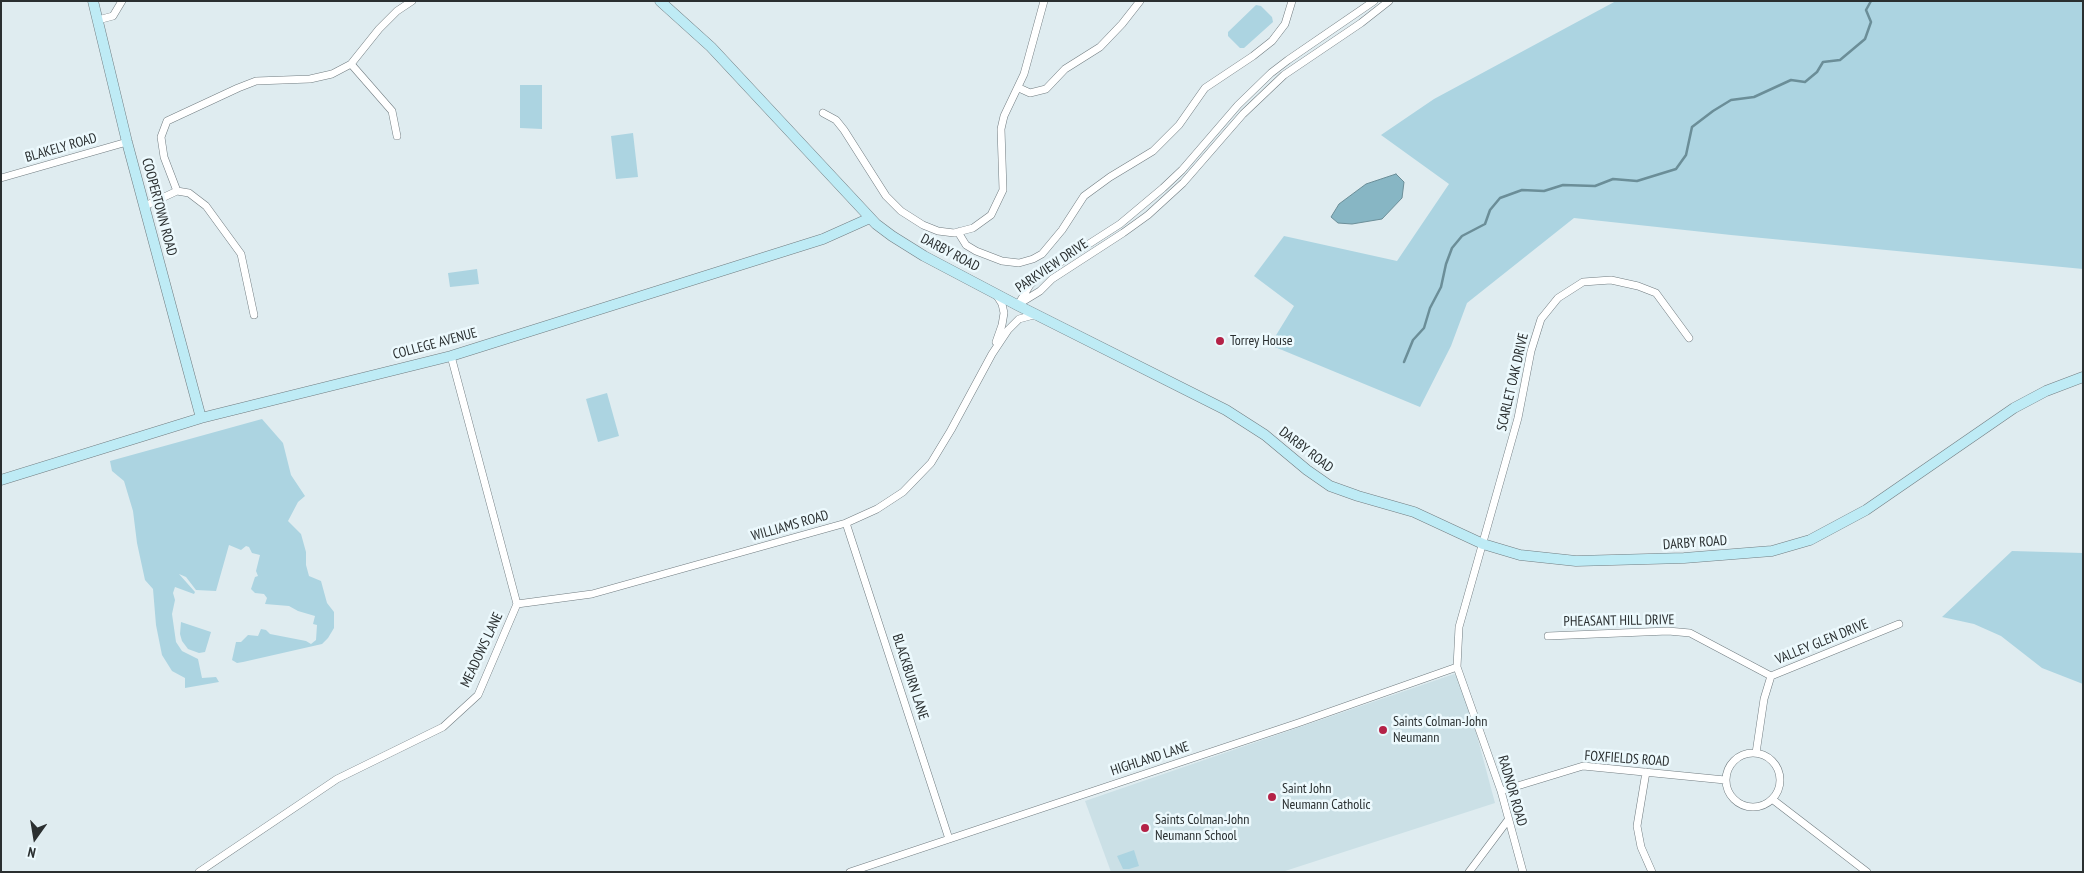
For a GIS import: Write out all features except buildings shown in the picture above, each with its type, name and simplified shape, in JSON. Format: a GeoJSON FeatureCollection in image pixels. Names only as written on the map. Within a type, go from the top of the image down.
{"type":"FeatureCollection","features":[{"type":"Feature","properties":{"kind":"main road","name":"COOPERTOWN ROAD"},"geometry":{"type":"LineString","coordinates":[[93,1],[127,142],[201,418]]}},
{"type":"Feature","properties":{"kind":"main road","name":"DARBY ROAD"},"geometry":{"type":"LineString","coordinates":[[660,1],[711,46],[870,218],[892,236],[994,293],[1233,414],[1265,435],[1307,470],[1330,486],[1414,512],[1483,544],[1520,556],[1576,561],[1684,558],[1772,552],[1810,540],[1866,510],[2014,408],[2046,391],[2083,377]]}},
{"type":"Feature","properties":{"kind":"main road","name":"COLLEGE AVENUE"},"geometry":{"type":"LineString","coordinates":[[1,480],[201,418],[451,356],[823,238],[870,218]]}},
{"type":"Feature","properties":{"kind":"street"},"geometry":{"type":"LineString","coordinates":[[98,20],[113,16],[122,1]]}},
{"type":"Feature","properties":{"kind":"street"},"geometry":{"type":"LineString","coordinates":[[177,191],[164,157],[161,137],[167,121],[256,81],[310,79],[332,74],[352,64],[397,10],[412,1]]}},
{"type":"Feature","properties":{"kind":"street"},"geometry":{"type":"LineString","coordinates":[[823,113],[836,120],[844,130],[886,196],[901,211],[932,229],[946,233],[973,228],[990,215],[1000,198],[1004,183],[1001,129],[1004,116],[1019,88],[1024,74],[1044,1]]}},
{"type":"Feature","properties":{"kind":"street"},"geometry":{"type":"LineString","coordinates":[[1019,88],[1030,93],[1046,89],[1065,69],[1100,47],[1122,24],[1140,1]]}},
{"type":"Feature","properties":{"kind":"street"},"geometry":{"type":"LineString","coordinates":[[958,232],[966,245],[1002,261],[1018,263],[1033,259],[1042,254],[1062,230],[1084,196],[1110,177],[1153,151],[1179,125],[1205,88],[1272,41],[1285,24],[1292,1]]}},
{"type":"Feature","properties":{"kind":"street","name":"PARKVIEW DRIVE"},"geometry":{"type":"LineString","coordinates":[[1017,305],[1030,285],[1039,276],[1106,233],[1150,200],[1174,178],[1255,88],[1288,60],[1374,1]]}},
{"type":"Feature","properties":{"kind":"street","name":"PARKVIEW DRIVE"},"geometry":{"type":"LineString","coordinates":[[1017,305],[1040,291],[1052,279],[1111,242],[1148,215],[1180,186],[1230,128],[1284,75],[1356,27],[1389,1]]}},
{"type":"Feature","properties":{"kind":"street"},"geometry":{"type":"LineString","coordinates":[[1350,19],[1356,27]]}},
{"type":"Feature","properties":{"kind":"street"},"geometry":{"type":"LineString","coordinates":[[352,64],[392,111],[397,136]]}},
{"type":"Feature","properties":{"kind":"street","name":"BLAKELY ROAD"},"geometry":{"type":"LineString","coordinates":[[1,178],[127,142]]}},
{"type":"Feature","properties":{"kind":"street"},"geometry":{"type":"LineString","coordinates":[[1174,178],[1180,186]]}},
{"type":"Feature","properties":{"kind":"street"},"geometry":{"type":"LineString","coordinates":[[145,206],[177,191],[189,193],[206,206],[241,254],[254,315]]}},
{"type":"Feature","properties":{"kind":"street"},"geometry":{"type":"LineString","coordinates":[[1106,233],[1111,242]]}},
{"type":"Feature","properties":{"kind":"street","name":"SCARLET OAK DRIVE"},"geometry":{"type":"LineString","coordinates":[[1483,544],[1518,418],[1531,351],[1541,319],[1558,298],[1584,282],[1611,280],[1638,286],[1656,293],[1689,338]]}},
{"type":"Feature","properties":{"kind":"street","name":"WILLIAMS ROAD"},"geometry":{"type":"LineString","coordinates":[[992,354],[1004,313],[1000,300],[994,293]]}},
{"type":"Feature","properties":{"kind":"street","name":"WILLIAMS ROAD"},"geometry":{"type":"LineString","coordinates":[[517,604],[592,594],[846,523],[877,509],[902,492],[931,462],[951,430],[992,354],[1008,330],[1019,319],[1030,316],[1040,317]]}},
{"type":"Feature","properties":{"kind":"street","name":"MEADOWS LANE"},"geometry":{"type":"LineString","coordinates":[[199,872],[337,779],[443,727],[478,695],[517,604],[451,356]]}},
{"type":"Feature","properties":{"kind":"street","name":"BLACKBURN LANE"},"geometry":{"type":"LineString","coordinates":[[846,523],[949,839]]}},
{"type":"Feature","properties":{"kind":"street","name":"RADNOR ROAD"},"geometry":{"type":"LineString","coordinates":[[1483,544],[1459,627],[1457,668],[1501,791],[1522,872]]}},
{"type":"Feature","properties":{"kind":"street","name":"VALLEY GLEN DRIVE"},"geometry":{"type":"LineString","coordinates":[[1756,753],[1764,699],[1771,676],[1899,624]]}},
{"type":"Feature","properties":{"kind":"street","name":"PHEASANT HILL DRIVE"},"geometry":{"type":"LineString","coordinates":[[1548,636],[1668,631],[1690,633],[1771,676]]}},
{"type":"Feature","properties":{"kind":"street","name":"HIGHLAND LANE"},"geometry":{"type":"LineString","coordinates":[[850,872],[875,868],[949,839],[1457,668]]}},
{"type":"Feature","properties":{"kind":"street"},"geometry":{"type":"LineString","coordinates":[[1756,753],[1771,760],[1779,773],[1779,786],[1772,799],[1757,807],[1742,806],[1730,796],[1725,780],[1726,772],[1735,759],[1742,755],[1756,753]]}},
{"type":"Feature","properties":{"kind":"street","name":"FOXFIELDS ROAD"},"geometry":{"type":"LineString","coordinates":[[1501,791],[1582,766],[1725,780]]}},
{"type":"Feature","properties":{"kind":"street"},"geometry":{"type":"LineString","coordinates":[[1646,772],[1637,826],[1641,847],[1652,872]]}},
{"type":"Feature","properties":{"kind":"street"},"geometry":{"type":"LineString","coordinates":[[1772,799],[1867,872]]}},
{"type":"Feature","properties":{"kind":"street"},"geometry":{"type":"LineString","coordinates":[[1469,872],[1508,820]]}},
{"type":"Feature","properties":{"kind":"shaded area"},"geometry":{"type":"Polygon","coordinates":[[[1616,1],[2083,1],[2083,269],[1574,218],[1467,303],[1451,346],[1420,407],[1270,345],[1294,306],[1254,276],[1284,236],[1397,261],[1449,184],[1381,135],[1434,99],[1616,1]]]}},
{"type":"Feature","properties":{"kind":"shaded area"},"geometry":{"type":"Polygon","coordinates":[[[1256,5],[1261,6],[1272,17],[1273,22],[1244,48],[1240,48],[1228,36],[1228,32],[1256,5]]]}},
{"type":"Feature","properties":{"kind":"shaded area"},"geometry":{"type":"Polygon","coordinates":[[[520,85],[542,85],[542,129],[520,128],[520,85]]]}},
{"type":"Feature","properties":{"kind":"shaded area"},"geometry":{"type":"Polygon","coordinates":[[[633,133],[638,177],[616,179],[611,136],[633,133]]]}},
{"type":"Feature","properties":{"kind":"shaded area"},"geometry":{"type":"Polygon","coordinates":[[[1396,174],[1404,182],[1402,198],[1382,219],[1352,224],[1338,223],[1331,217],[1339,204],[1366,184],[1396,174]]]}},
{"type":"Feature","properties":{"kind":"shaded area"},"geometry":{"type":"Polygon","coordinates":[[[477,269],[479,284],[450,287],[448,273],[477,269]]]}},
{"type":"Feature","properties":{"kind":"shaded area"},"geometry":{"type":"Polygon","coordinates":[[[607,393],[619,436],[598,442],[586,399],[607,393]]]}},
{"type":"Feature","properties":{"kind":"shaded area"},"geometry":{"type":"Polygon","coordinates":[[[262,419],[283,443],[291,475],[305,496],[298,502],[288,521],[301,534],[306,552],[306,565],[309,576],[321,581],[327,603],[334,612],[334,628],[322,644],[243,662],[237,663],[232,660],[236,642],[241,642],[248,635],[258,636],[261,629],[266,630],[270,634],[306,641],[311,644],[316,640],[317,625],[313,624],[315,616],[289,606],[265,604],[267,598],[264,594],[255,593],[251,589],[255,577],[258,576],[256,571],[260,555],[252,553],[249,547],[246,546],[241,550],[229,545],[216,591],[196,590],[186,577],[179,574],[195,592],[194,594],[175,587],[173,593],[175,600],[172,614],[176,642],[182,651],[198,659],[202,678],[216,677],[219,682],[185,688],[185,678],[172,671],[162,655],[156,625],[153,589],[145,580],[137,543],[133,511],[124,481],[112,471],[110,461],[262,419]]]}},
{"type":"Feature","properties":{"kind":"shaded area"},"geometry":{"type":"Polygon","coordinates":[[[2012,551],[2083,553],[2083,684],[2042,668],[2001,636],[1974,624],[1942,617],[2012,551]]]}},
{"type":"Feature","properties":{"kind":"shaded area"},"geometry":{"type":"Polygon","coordinates":[[[181,622],[211,632],[205,652],[199,653],[188,649],[182,641],[180,634],[181,622]]]}},
{"type":"Feature","properties":{"kind":"shaded area","name":"Saints Colman-John Neumann"},"geometry":{"type":"Polygon","coordinates":[[[1454,674],[1462,680],[1495,803],[1282,872],[1111,872],[1085,801],[1454,674]]]}},
{"type":"Feature","properties":{"kind":"shaded area"},"geometry":{"type":"Polygon","coordinates":[[[1134,850],[1139,866],[1123,869],[1117,856],[1134,850]]]}},
{"type":"Feature","properties":{"kind":"waterway"},"geometry":{"type":"LineString","coordinates":[[1404,362],[1413,340],[1424,328],[1430,308],[1441,287],[1452,248],[1462,236],[1485,224],[1490,210],[1500,198],[1522,190],[1544,191],[1563,185],[1595,186],[1613,179],[1637,181],[1676,169],[1686,155],[1692,127],[1713,111],[1731,100],[1754,97],[1791,80],[1805,82],[1817,72],[1823,62],[1840,60],[1865,39],[1871,22],[1866,10],[1871,1]]}},
{"type":"Feature","properties":{"kind":"place","name":"Torrey House"},"geometry":{"type":"Point","coordinates":[1220,341]}},
{"type":"Feature","properties":{"kind":"place","name":"Saints Colman-John Neumann"},"geometry":{"type":"Point","coordinates":[1383,730]}},
{"type":"Feature","properties":{"kind":"place","name":"Saint John Neumann Catholic"},"geometry":{"type":"Point","coordinates":[1272,797]}},
{"type":"Feature","properties":{"kind":"place","name":"Saints Colman-John Neumann School"},"geometry":{"type":"Point","coordinates":[1145,828]}}]}
